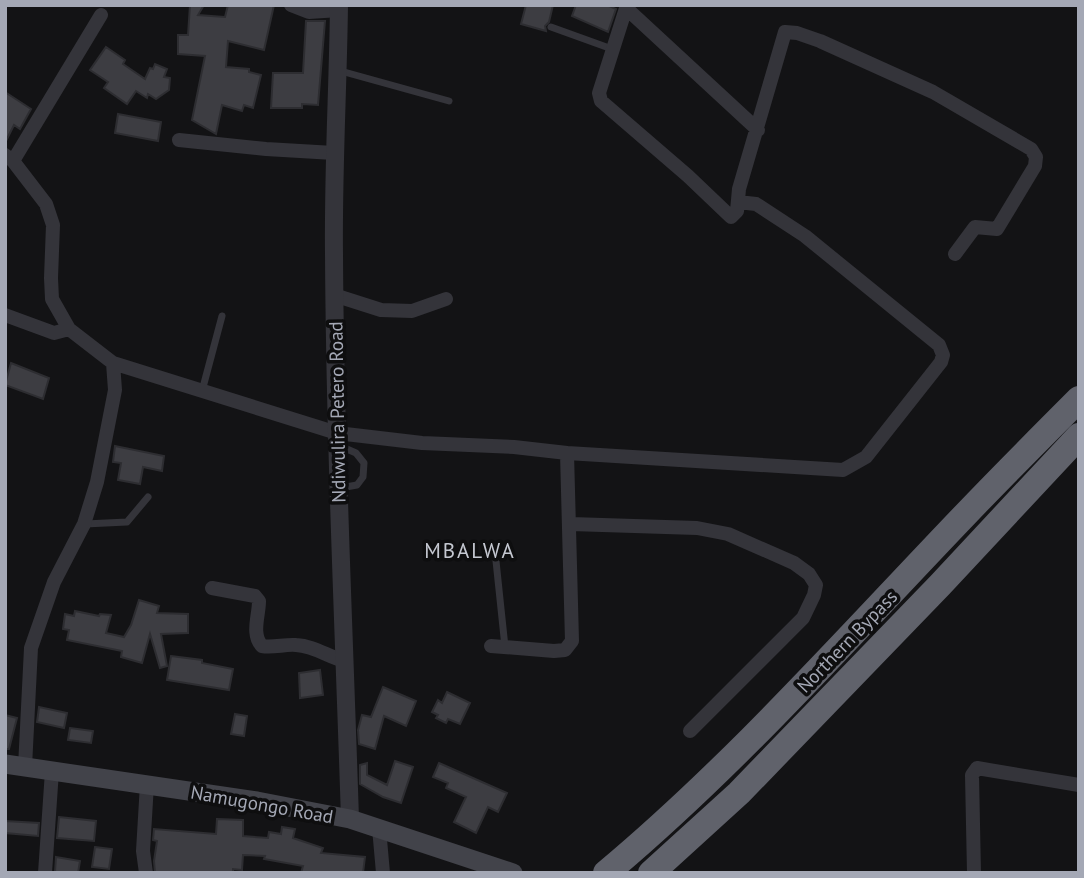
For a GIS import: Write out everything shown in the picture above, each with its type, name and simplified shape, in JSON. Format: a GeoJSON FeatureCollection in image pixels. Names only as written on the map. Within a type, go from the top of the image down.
{"type":"FeatureCollection","features":[{"type":"Feature","properties":{"kind":"highway","name":"Northern Bypass"},"geometry":{"type":"LineString","coordinates":[[606,873],[727,762],[815,676],[963,517],[1079,399]]}},
{"type":"Feature","properties":{"kind":"highway","name":"Northern Bypass"},"geometry":{"type":"LineString","coordinates":[[651,873],[748,783],[940,585],[1079,436]]}},
{"type":"Feature","properties":{"kind":"main road","name":"Namugongo Road"},"geometry":{"type":"LineString","coordinates":[[5,764],[257,801],[350,819],[513,873]]}},
{"type":"Feature","properties":{"kind":"street"},"geometry":{"type":"LineString","coordinates":[[291,5],[309,12],[339,8]]}},
{"type":"Feature","properties":{"kind":"street"},"geometry":{"type":"LineString","coordinates":[[758,130],[627,6],[599,93],[601,101],[731,217],[734,216],[739,189],[758,130],[785,32],[820,41],[933,92],[1031,149],[1036,157],[1035,166],[997,229],[975,227],[955,254]]}},
{"type":"Feature","properties":{"kind":"street","name":"Ndiwulira Petero Road"},"geometry":{"type":"LineString","coordinates":[[339,8],[334,153],[334,295],[350,819]]}},
{"type":"Feature","properties":{"kind":"street"},"geometry":{"type":"LineString","coordinates":[[101,15],[9,158],[46,204],[52,225],[52,299],[69,329],[113,363],[337,439],[514,447],[568,453],[843,470],[866,457],[941,362],[943,355],[939,345],[804,236],[756,204],[738,202]]}},
{"type":"Feature","properties":{"kind":"street"},"geometry":{"type":"LineString","coordinates":[[179,140],[334,153]]}},
{"type":"Feature","properties":{"kind":"street"},"geometry":{"type":"LineString","coordinates":[[334,295],[381,310],[402,311],[412,311],[446,299]]}},
{"type":"Feature","properties":{"kind":"street"},"geometry":{"type":"LineString","coordinates":[[5,315],[54,333],[69,329]]}},
{"type":"Feature","properties":{"kind":"street"},"geometry":{"type":"LineString","coordinates":[[26,767],[31,648],[54,582],[84,524],[97,482],[115,390],[113,363]]}},
{"type":"Feature","properties":{"kind":"street"},"geometry":{"type":"LineString","coordinates":[[498,646],[554,651],[565,650],[572,641],[568,453]]}},
{"type":"Feature","properties":{"kind":"street"},"geometry":{"type":"LineString","coordinates":[[570,524],[697,528],[728,534],[794,563],[809,574],[816,585],[803,618],[690,731]]}},
{"type":"Feature","properties":{"kind":"street"},"geometry":{"type":"LineString","coordinates":[[212,588],[254,596],[259,601],[257,641],[262,646],[296,645],[319,650],[345,661]]}},
{"type":"Feature","properties":{"kind":"street"},"geometry":{"type":"LineString","coordinates":[[974,873],[972,775],[977,768],[1079,785]]}},
{"type":"Feature","properties":{"kind":"street"},"geometry":{"type":"LineString","coordinates":[[45,873],[52,771]]}},
{"type":"Feature","properties":{"kind":"street"},"geometry":{"type":"LineString","coordinates":[[146,873],[143,851],[147,784]]}},
{"type":"Feature","properties":{"kind":"street"},"geometry":{"type":"LineString","coordinates":[[379,828],[383,873]]}},
{"type":"Feature","properties":{"kind":"lane"},"geometry":{"type":"LineString","coordinates":[[551,27],[613,49]]}},
{"type":"Feature","properties":{"kind":"lane"},"geometry":{"type":"LineString","coordinates":[[337,70],[449,101]]}},
{"type":"Feature","properties":{"kind":"lane"},"geometry":{"type":"LineString","coordinates":[[202,391],[222,316]]}},
{"type":"Feature","properties":{"kind":"lane"},"geometry":{"type":"LineString","coordinates":[[337,439],[356,453],[364,463],[363,477],[357,485],[339,488]]}},
{"type":"Feature","properties":{"kind":"lane"},"geometry":{"type":"LineString","coordinates":[[84,524],[127,522],[148,497]]}},
{"type":"Feature","properties":{"kind":"lane"},"geometry":{"type":"LineString","coordinates":[[496,561],[498,646]]}},
{"type":"Feature","properties":{"kind":"building"},"geometry":{"type":"Polygon","coordinates":[[[190,5],[204,5],[198,15],[225,17],[228,5],[274,5],[264,50],[228,41],[226,67],[249,69],[249,72],[261,75],[253,108],[244,105],[242,111],[222,105],[216,134],[192,120],[205,56],[178,54],[178,35],[188,35],[190,5]]]}},
{"type":"Feature","properties":{"kind":"building"},"geometry":{"type":"Polygon","coordinates":[[[526,5],[553,5],[549,22],[545,26],[546,31],[521,24],[526,5]]]}},
{"type":"Feature","properties":{"kind":"building"},"geometry":{"type":"Polygon","coordinates":[[[576,5],[607,5],[616,9],[608,32],[572,16],[576,5]]]}},
{"type":"Feature","properties":{"kind":"building"},"geometry":{"type":"Polygon","coordinates":[[[306,21],[325,21],[318,105],[271,108],[273,73],[303,73],[306,21]]]}},
{"type":"Feature","properties":{"kind":"building"},"geometry":{"type":"Polygon","coordinates":[[[106,47],[125,60],[123,64],[145,79],[155,64],[167,69],[164,77],[170,78],[169,90],[156,99],[148,94],[147,98],[136,91],[127,104],[104,88],[108,82],[90,70],[106,47]]]}},
{"type":"Feature","properties":{"kind":"building"},"geometry":{"type":"Polygon","coordinates":[[[5,92],[31,109],[20,129],[14,125],[5,143],[5,92]]]}},
{"type":"Feature","properties":{"kind":"building"},"geometry":{"type":"Polygon","coordinates":[[[118,114],[161,122],[158,141],[115,133],[118,114]]]}},
{"type":"Feature","properties":{"kind":"building"},"geometry":{"type":"Polygon","coordinates":[[[11,363],[49,378],[43,399],[5,385],[11,363]]]}},
{"type":"Feature","properties":{"kind":"building"},"geometry":{"type":"Polygon","coordinates":[[[115,446],[164,456],[162,471],[143,467],[140,484],[118,480],[121,463],[113,462],[115,446]]]}},
{"type":"Feature","properties":{"kind":"building"},"geometry":{"type":"Polygon","coordinates":[[[139,600],[159,606],[157,613],[188,614],[188,633],[161,634],[167,666],[160,668],[150,634],[142,663],[121,657],[122,651],[67,640],[69,630],[63,629],[65,614],[74,616],[75,611],[99,616],[111,615],[106,633],[124,637],[139,600]]]}},
{"type":"Feature","properties":{"kind":"building"},"geometry":{"type":"Polygon","coordinates":[[[171,656],[202,660],[202,663],[233,669],[229,690],[167,680],[171,656]]]}},
{"type":"Feature","properties":{"kind":"building"},"geometry":{"type":"Polygon","coordinates":[[[320,670],[323,695],[300,698],[299,673],[320,670]]]}},
{"type":"Feature","properties":{"kind":"building"},"geometry":{"type":"Polygon","coordinates":[[[383,687],[416,701],[406,726],[384,716],[375,749],[359,744],[358,730],[362,715],[371,717],[383,687]]]}},
{"type":"Feature","properties":{"kind":"building"},"geometry":{"type":"Polygon","coordinates":[[[447,692],[470,703],[460,724],[448,719],[446,723],[436,718],[438,715],[432,712],[438,700],[442,703],[447,692]]]}},
{"type":"Feature","properties":{"kind":"building"},"geometry":{"type":"Polygon","coordinates":[[[39,707],[67,713],[64,728],[37,722],[39,707]]]}},
{"type":"Feature","properties":{"kind":"building"},"geometry":{"type":"Polygon","coordinates":[[[235,714],[247,716],[244,736],[231,734],[235,714]]]}},
{"type":"Feature","properties":{"kind":"building"},"geometry":{"type":"Polygon","coordinates":[[[5,715],[17,718],[9,749],[5,749],[5,715]]]}},
{"type":"Feature","properties":{"kind":"building"},"geometry":{"type":"Polygon","coordinates":[[[70,728],[93,731],[91,743],[68,740],[70,728]]]}},
{"type":"Feature","properties":{"kind":"building"},"geometry":{"type":"Polygon","coordinates":[[[395,761],[413,767],[401,803],[383,797],[360,784],[360,765],[367,763],[367,775],[387,785],[395,761]]]}},
{"type":"Feature","properties":{"kind":"building"},"geometry":{"type":"Polygon","coordinates":[[[439,763],[507,793],[498,812],[488,807],[476,833],[454,822],[466,797],[446,788],[448,783],[433,777],[439,763]]]}},
{"type":"Feature","properties":{"kind":"building"},"geometry":{"type":"Polygon","coordinates":[[[59,817],[96,821],[94,841],[57,838],[59,817]]]}},
{"type":"Feature","properties":{"kind":"building"},"geometry":{"type":"Polygon","coordinates":[[[217,819],[243,820],[243,836],[268,838],[269,832],[281,834],[282,827],[295,829],[293,838],[323,848],[321,853],[365,857],[363,873],[301,873],[303,866],[264,859],[265,856],[243,855],[242,870],[233,869],[233,873],[155,873],[157,841],[153,840],[154,829],[216,834],[217,819]]]}},
{"type":"Feature","properties":{"kind":"building"},"geometry":{"type":"Polygon","coordinates":[[[5,821],[39,823],[38,836],[5,833],[5,821]]]}},
{"type":"Feature","properties":{"kind":"building"},"geometry":{"type":"Polygon","coordinates":[[[95,847],[112,849],[109,869],[92,867],[95,847]]]}},
{"type":"Feature","properties":{"kind":"building"},"geometry":{"type":"Polygon","coordinates":[[[56,857],[80,861],[78,873],[55,872],[56,857]]]}},
{"type":"Feature","properties":{"kind":"district","name":"MBALWA"},"geometry":{"type":"Point","coordinates":[470,551]}}]}
